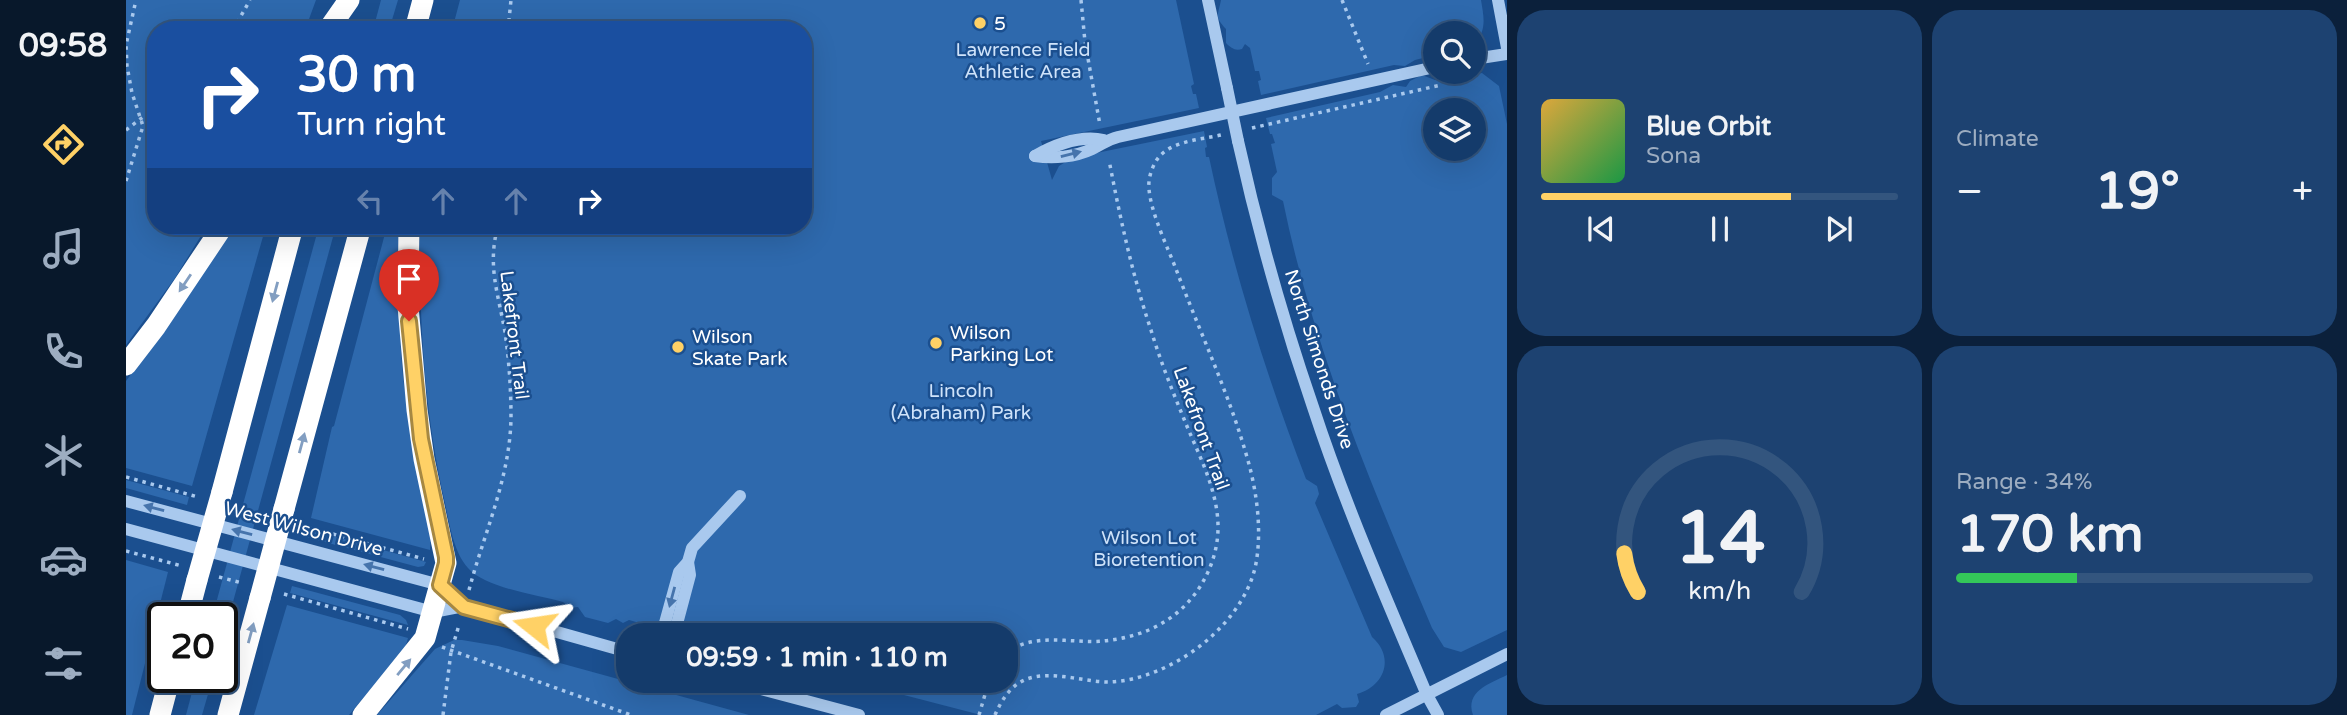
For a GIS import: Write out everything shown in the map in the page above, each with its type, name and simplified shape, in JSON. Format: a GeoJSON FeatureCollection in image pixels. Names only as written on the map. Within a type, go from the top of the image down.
{"type":"FeatureCollection","features":[{"type":"Feature","properties":{"kind":"highway"},"geometry":{"type":"LineString","coordinates":[[335,21],[351,0]]}},
{"type":"Feature","properties":{"kind":"highway"},"geometry":{"type":"LineString","coordinates":[[347,21],[351,0]]}},
{"type":"Feature","properties":{"kind":"highway"},"geometry":{"type":"LineString","coordinates":[[417,21],[422,1]]}},
{"type":"Feature","properties":{"kind":"highway"},"geometry":{"type":"LineString","coordinates":[[422,1],[423,21]]}},
{"type":"Feature","properties":{"kind":"highway"},"geometry":{"type":"LineString","coordinates":[[126,365],[156,326],[217,235]]}},
{"type":"Feature","properties":{"kind":"highway"},"geometry":{"type":"LineString","coordinates":[[191,602],[291,235]]}},
{"type":"Feature","properties":{"kind":"highway"},"geometry":{"type":"LineString","coordinates":[[228,715],[359,235]]}},
{"type":"Feature","properties":{"kind":"highway"},"geometry":{"type":"LineString","coordinates":[[363,715],[425,638],[446,563],[421,439],[410,336],[409,235]]}},
{"type":"Feature","properties":{"kind":"highway"},"geometry":{"type":"LineString","coordinates":[[160,715],[166,693]]}},
{"type":"Feature","properties":{"kind":"street","name":"North Simonds Drive"},"geometry":{"type":"LineString","coordinates":[[1208,0],[1238,141],[1279,300],[1313,409],[1369,555],[1427,695],[1438,715]]}},
{"type":"Feature","properties":{"kind":"street"},"geometry":{"type":"LineString","coordinates":[[1498,0],[1507,48]]}},
{"type":"Feature","properties":{"kind":"street"},"geometry":{"type":"LineString","coordinates":[[1486,57],[1507,54]]}},
{"type":"Feature","properties":{"kind":"street"},"geometry":{"type":"LineString","coordinates":[[1104,140],[1423,70]]}},
{"type":"Feature","properties":{"kind":"street"},"geometry":{"type":"LineString","coordinates":[[665,623],[678,572],[688,562],[696,542],[740,496]]}},
{"type":"Feature","properties":{"kind":"street","name":"West Wilson Drive"},"geometry":{"type":"LineString","coordinates":[[126,500],[440,585],[464,607]]}},
{"type":"Feature","properties":{"kind":"street","name":"West Wilson Drive"},"geometry":{"type":"LineString","coordinates":[[126,529],[433,612],[464,607],[616,649]]}},
{"type":"Feature","properties":{"kind":"street"},"geometry":{"type":"LineString","coordinates":[[677,623],[690,575],[688,562]]}},
{"type":"Feature","properties":{"kind":"street"},"geometry":{"type":"LineString","coordinates":[[1386,715],[1507,654]]}},
{"type":"Feature","properties":{"kind":"street"},"geometry":{"type":"LineString","coordinates":[[777,693],[859,715]]}},
{"type":"Feature","properties":{"kind":"path"},"geometry":{"type":"LineString","coordinates":[[126,181],[143,126],[132,93],[126,46],[136,0]]}},
{"type":"Feature","properties":{"kind":"path"},"geometry":{"type":"LineString","coordinates":[[238,21],[249,2],[243,0]]}},
{"type":"Feature","properties":{"kind":"path"},"geometry":{"type":"LineString","coordinates":[[509,21],[511,0]]}},
{"type":"Feature","properties":{"kind":"path","name":"Lakefront Trail"},"geometry":{"type":"LineString","coordinates":[[1018,646],[1024,642],[1104,641],[1137,634],[1165,622],[1198,590],[1209,571],[1217,546],[1218,521],[1210,485],[1150,328],[1124,235],[1085,43],[1081,0]]}},
{"type":"Feature","properties":{"kind":"path"},"geometry":{"type":"LineString","coordinates":[[1342,0],[1368,64]]}},
{"type":"Feature","properties":{"kind":"path"},"geometry":{"type":"LineString","coordinates":[[1247,129],[1441,85]]}},
{"type":"Feature","properties":{"kind":"path"},"geometry":{"type":"LineString","coordinates":[[126,130],[147,114]]}},
{"type":"Feature","properties":{"kind":"path"},"geometry":{"type":"LineString","coordinates":[[995,715],[1012,688],[1033,677],[1110,682],[1141,677],[1180,660],[1203,645],[1219,630],[1239,602],[1253,575],[1258,555],[1258,517],[1250,470],[1225,394],[1164,236],[1149,186],[1154,164],[1165,151],[1221,135]]}},
{"type":"Feature","properties":{"kind":"path","name":"Lakefront Trail"},"geometry":{"type":"LineString","coordinates":[[475,569],[501,485],[511,427],[508,358],[492,265],[496,235]]}},
{"type":"Feature","properties":{"kind":"path"},"geometry":{"type":"LineString","coordinates":[[443,715],[451,652],[631,715]]}},
{"type":"Feature","properties":{"kind":"path"},"geometry":{"type":"LineString","coordinates":[[979,715],[985,693]]}},
{"type":"Feature","properties":{"kind":"green space"},"geometry":{"type":"Polygon","coordinates":[[[126,0],[316,0],[308,21],[147,21],[147,235],[201,235],[175,278],[126,345],[126,0]]]}},
{"type":"Feature","properties":{"kind":"green space"},"geometry":{"type":"Polygon","coordinates":[[[381,0],[398,0],[392,21],[375,21],[381,0]]]}},
{"type":"Feature","properties":{"kind":"green space","name":"Lincoln (Abraham) Park"},"geometry":{"type":"Polygon","coordinates":[[[460,0],[1176,0],[1194,84],[1191,86],[1199,108],[1041,141],[1052,180],[1059,166],[1072,158],[1204,131],[1206,157],[1209,157],[1228,239],[1277,400],[1306,479],[1317,486],[1319,494],[1315,503],[1372,637],[1383,653],[1385,662],[1380,678],[1367,690],[1357,694],[1359,702],[1356,707],[1342,708],[1337,704],[1316,715],[981,715],[896,693],[1018,693],[1018,623],[640,623],[629,620],[623,623],[616,619],[608,623],[585,617],[578,607],[570,608],[563,602],[486,581],[468,568],[453,537],[432,434],[422,331],[420,235],[812,235],[812,21],[454,21],[460,0]]]}},
{"type":"Feature","properties":{"kind":"green space"},"geometry":{"type":"Polygon","coordinates":[[[1221,0],[1481,0],[1484,21],[1423,21],[1423,58],[1405,66],[1394,65],[1261,95],[1259,71],[1255,71],[1250,48],[1245,44],[1242,49],[1235,49],[1226,43],[1226,29],[1218,16],[1221,0]]]}},
{"type":"Feature","properties":{"kind":"green space"},"geometry":{"type":"Polygon","coordinates":[[[1422,75],[1423,84],[1486,84],[1486,76],[1499,86],[1507,124],[1507,630],[1461,652],[1444,647],[1432,628],[1347,418],[1311,311],[1283,201],[1272,195],[1272,178],[1277,172],[1271,144],[1275,143],[1266,118],[1380,92],[1393,85],[1406,87],[1410,81],[1422,75]]]}},
{"type":"Feature","properties":{"kind":"green space"},"geometry":{"type":"Polygon","coordinates":[[[226,235],[263,235],[192,486],[126,468],[126,381],[168,325],[226,235]]]}},
{"type":"Feature","properties":{"kind":"green space"},"geometry":{"type":"Polygon","coordinates":[[[317,235],[334,235],[233,602],[216,602],[317,235]]]}},
{"type":"Feature","properties":{"kind":"green space"},"geometry":{"type":"Polygon","coordinates":[[[385,235],[400,235],[403,377],[431,536],[430,550],[311,518],[385,235]]]}},
{"type":"Feature","properties":{"kind":"green space"},"geometry":{"type":"Polygon","coordinates":[[[126,480],[189,497],[187,505],[126,488],[126,480]]]}},
{"type":"Feature","properties":{"kind":"green space"},"geometry":{"type":"Polygon","coordinates":[[[308,529],[426,562],[424,566],[418,567],[306,537],[308,529]]]}},
{"type":"Feature","properties":{"kind":"green space"},"geometry":{"type":"Polygon","coordinates":[[[126,560],[168,572],[160,602],[147,602],[147,655],[132,715],[126,715],[126,560]]]}},
{"type":"Feature","properties":{"kind":"green space"},"geometry":{"type":"Polygon","coordinates":[[[292,586],[400,615],[408,625],[290,593],[292,586]]]}},
{"type":"Feature","properties":{"kind":"green space"},"geometry":{"type":"Polygon","coordinates":[[[287,605],[408,638],[405,648],[349,715],[254,715],[287,605]]]}},
{"type":"Feature","properties":{"kind":"green space"},"geometry":{"type":"Polygon","coordinates":[[[454,640],[498,646],[616,678],[616,693],[669,693],[749,715],[377,715],[435,649],[454,640]]]}},
{"type":"Feature","properties":{"kind":"green space"},"geometry":{"type":"Polygon","coordinates":[[[1507,675],[1507,715],[1473,715],[1471,707],[1475,694],[1486,685],[1507,675]]]}},
{"type":"Feature","properties":{"kind":"green space"},"geometry":{"type":"Polygon","coordinates":[[[192,693],[208,693],[202,715],[186,715],[192,693]]]}},
{"type":"Feature","properties":{"kind":"place","name":"5"},"geometry":{"type":"Point","coordinates":[980,23]}},
{"type":"Feature","properties":{"kind":"place","name":"Wilson Parking Lot"},"geometry":{"type":"Point","coordinates":[936,343]}},
{"type":"Feature","properties":{"kind":"place","name":"Wilson Skate Park"},"geometry":{"type":"Point","coordinates":[678,347]}},
{"type":"Feature","properties":{"kind":"route"},"geometry":{"type":"LineString","coordinates":[[409,321],[421,439],[446,557],[440,585],[464,607],[534,626]]}},
{"type":"Feature","properties":{"kind":"park label","name":"Lawrence Field Athletic Area"},"geometry":{"type":"Point","coordinates":[1023,60]}},
{"type":"Feature","properties":{"kind":"park label","name":"Wilson Lot Bioretention"},"geometry":{"type":"Point","coordinates":[1149,548]}}]}
